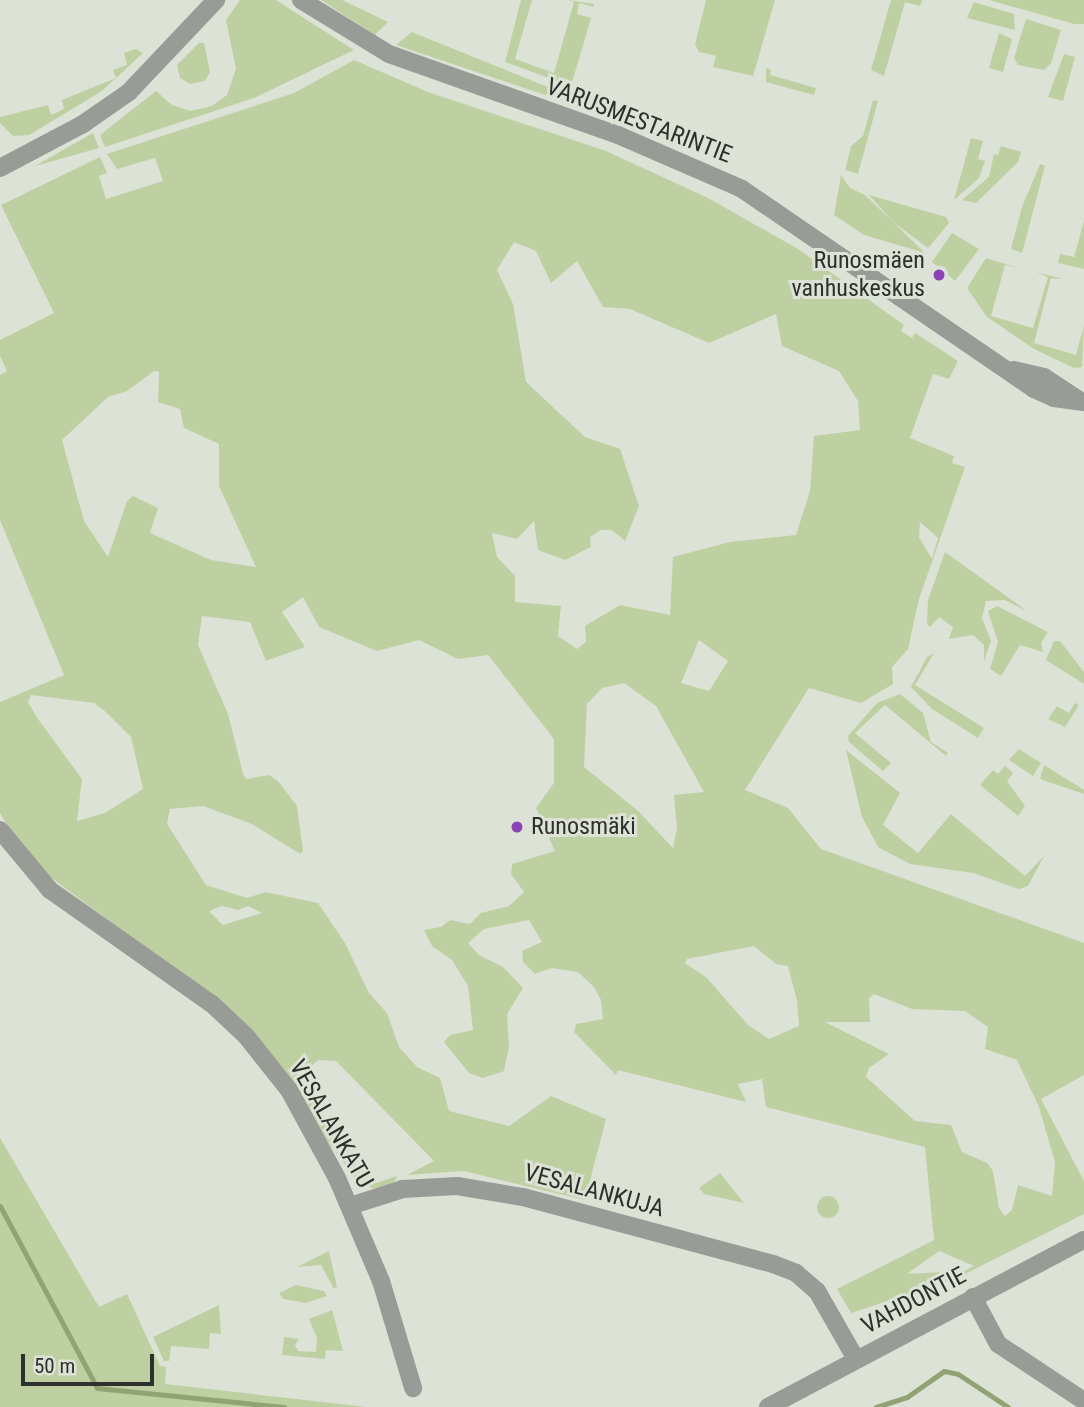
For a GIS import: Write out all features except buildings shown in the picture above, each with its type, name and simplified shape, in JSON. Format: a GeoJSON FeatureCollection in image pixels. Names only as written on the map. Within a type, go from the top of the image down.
{"type":"FeatureCollection","features":[{"type":"Feature","properties":{"kind":"street"},"geometry":{"type":"LineString","coordinates":[[1,165],[83,124],[129,92],[216,0]]}},
{"type":"Feature","properties":{"kind":"street","name":"VARUSMESTARINTIE"},"geometry":{"type":"LineString","coordinates":[[301,0],[389,54],[618,135],[742,189],[1010,369],[1044,377],[1082,396]]}},
{"type":"Feature","properties":{"kind":"street","name":"VESALANKATU"},"geometry":{"type":"LineString","coordinates":[[0,830],[50,890],[213,1004],[246,1036],[289,1090],[350,1206],[396,1322],[413,1388]]}},
{"type":"Feature","properties":{"kind":"street","name":"VESALANKUJA"},"geometry":{"type":"LineString","coordinates":[[350,1206],[404,1189],[438,1185],[523,1197],[774,1264],[796,1273],[817,1291],[856,1359]]}},
{"type":"Feature","properties":{"kind":"street","name":"VAHDONTIE"},"geometry":{"type":"LineString","coordinates":[[768,1407],[1084,1240]]}},
{"type":"Feature","properties":{"kind":"street"},"geometry":{"type":"LineString","coordinates":[[973,1297],[998,1344],[1084,1401]]}},
{"type":"Feature","properties":{"kind":"green space"},"geometry":{"type":"Polygon","coordinates":[[[240,0],[276,0],[354,50],[254,98],[105,147],[100,135],[156,91],[172,105],[190,111],[212,106],[227,95],[236,69],[226,20],[240,0]]]}},
{"type":"Feature","properties":{"kind":"green space"},"geometry":{"type":"Polygon","coordinates":[[[321,0],[342,0],[388,22],[375,35],[321,0]]]}},
{"type":"Feature","properties":{"kind":"green space"},"geometry":{"type":"Polygon","coordinates":[[[521,0],[532,0],[515,59],[554,73],[574,2],[568,0],[594,4],[594,7],[579,3],[577,14],[591,18],[571,86],[505,62],[521,0]]]}},
{"type":"Feature","properties":{"kind":"green space"},"geometry":{"type":"Polygon","coordinates":[[[706,0],[775,0],[753,76],[713,67],[716,56],[699,52],[695,44],[706,0]]]}},
{"type":"Feature","properties":{"kind":"green space"},"geometry":{"type":"Polygon","coordinates":[[[891,0],[922,0],[920,6],[905,2],[884,76],[871,70],[891,0]]]}},
{"type":"Feature","properties":{"kind":"green space"},"geometry":{"type":"Polygon","coordinates":[[[989,0],[1084,0],[1084,24],[1074,24],[989,0]]]}},
{"type":"Feature","properties":{"kind":"green space"},"geometry":{"type":"Polygon","coordinates":[[[974,2],[1014,14],[1015,30],[967,18],[974,2]]]}},
{"type":"Feature","properties":{"kind":"green space"},"geometry":{"type":"Polygon","coordinates":[[[1026,19],[1061,30],[1051,63],[1044,70],[1018,65],[1014,58],[1026,19]]]}},
{"type":"Feature","properties":{"kind":"green space"},"geometry":{"type":"Polygon","coordinates":[[[412,32],[565,96],[560,100],[396,45],[412,32]]]}},
{"type":"Feature","properties":{"kind":"green space"},"geometry":{"type":"Polygon","coordinates":[[[999,33],[1012,39],[1003,72],[989,68],[999,33]]]}},
{"type":"Feature","properties":{"kind":"green space"},"geometry":{"type":"Polygon","coordinates":[[[199,43],[204,43],[210,72],[205,81],[190,84],[180,78],[177,65],[199,43]]]}},
{"type":"Feature","properties":{"kind":"green space"},"geometry":{"type":"Polygon","coordinates":[[[136,49],[143,53],[102,91],[29,135],[13,136],[0,123],[0,117],[48,105],[51,115],[64,109],[62,100],[116,78],[113,70],[127,65],[124,53],[136,49]]]}},
{"type":"Feature","properties":{"kind":"green space"},"geometry":{"type":"Polygon","coordinates":[[[1064,54],[1075,57],[1063,101],[1048,97],[1064,54]]]}},
{"type":"Feature","properties":{"kind":"green space"},"geometry":{"type":"Polygon","coordinates":[[[354,60],[428,92],[606,151],[708,198],[798,249],[904,325],[901,331],[912,338],[915,333],[958,361],[949,379],[933,374],[910,438],[954,456],[952,463],[965,467],[919,599],[908,649],[892,667],[893,684],[861,703],[809,688],[745,790],[788,808],[821,849],[1084,943],[1084,1075],[1041,1099],[1084,1181],[1084,1214],[955,1279],[851,1313],[837,1289],[934,1240],[925,1147],[766,1107],[762,1079],[738,1084],[746,1102],[618,1070],[616,1075],[574,1032],[576,1024],[603,1019],[601,1000],[594,987],[578,972],[552,968],[535,974],[523,962],[522,951],[542,942],[529,920],[484,929],[468,943],[479,955],[503,967],[523,988],[507,1014],[509,1047],[504,1071],[483,1078],[469,1073],[444,1042],[450,1035],[473,1030],[468,986],[452,960],[432,946],[424,930],[441,927],[450,920],[470,924],[481,913],[509,906],[524,892],[511,874],[512,864],[555,851],[536,808],[554,783],[554,739],[488,655],[458,659],[419,640],[377,651],[319,627],[303,597],[282,612],[305,647],[266,661],[250,622],[202,616],[198,645],[228,714],[243,774],[246,779],[269,775],[278,781],[297,806],[303,851],[300,854],[252,824],[203,806],[170,809],[167,824],[206,885],[247,898],[265,892],[318,903],[345,943],[369,993],[387,1013],[399,1047],[417,1067],[440,1078],[449,1111],[509,1126],[551,1096],[606,1119],[585,1200],[463,1171],[407,1175],[434,1161],[336,1061],[318,1060],[303,1073],[308,1092],[370,1185],[397,1176],[394,1183],[375,1189],[359,1184],[230,1011],[49,876],[17,842],[0,813],[0,702],[64,675],[0,520],[0,375],[7,371],[0,356],[0,340],[54,313],[1,205],[100,157],[107,173],[99,176],[106,199],[163,181],[155,158],[117,169],[107,154],[294,93],[354,60]],[[514,242],[497,270],[513,304],[526,382],[585,437],[620,449],[639,506],[625,541],[612,530],[601,530],[590,537],[591,547],[565,560],[538,550],[534,521],[517,539],[492,533],[497,557],[515,576],[515,602],[561,606],[558,636],[577,649],[586,642],[585,626],[620,605],[670,615],[673,557],[730,542],[796,535],[810,491],[814,436],[860,430],[858,401],[839,371],[782,346],[776,314],[709,343],[630,309],[603,307],[577,261],[551,283],[536,251],[514,242]],[[154,371],[127,391],[108,397],[62,440],[84,521],[108,557],[127,501],[133,496],[158,508],[150,533],[211,560],[256,567],[219,486],[219,444],[184,428],[180,409],[158,402],[159,372],[154,371]],[[920,522],[919,537],[932,559],[938,538],[920,522]],[[699,640],[681,683],[709,691],[728,661],[699,640]],[[624,683],[602,688],[587,704],[584,767],[638,811],[673,848],[677,828],[674,795],[704,792],[656,706],[624,683]],[[31,695],[28,702],[38,719],[82,779],[77,821],[105,813],[143,789],[131,737],[94,703],[31,695]],[[222,906],[209,911],[223,925],[262,913],[248,906],[238,910],[222,906]],[[754,946],[687,959],[685,963],[707,978],[748,1025],[769,1039],[799,1026],[797,1001],[788,966],[776,964],[754,946]],[[874,994],[869,998],[870,1022],[825,1022],[889,1054],[869,1068],[866,1077],[915,1121],[951,1125],[962,1152],[987,1163],[993,1171],[999,1208],[1005,1216],[1012,1210],[1018,1185],[1052,1196],[1055,1162],[1039,1107],[1017,1060],[985,1049],[988,1027],[965,1011],[912,1009],[874,994]],[[939,1251],[907,1274],[944,1272],[953,1277],[974,1266],[939,1251]]]}},
{"type":"Feature","properties":{"kind":"green space"},"geometry":{"type":"Polygon","coordinates":[[[766,68],[771,70],[770,75],[816,88],[814,95],[766,82],[766,68]]]}},
{"type":"Feature","properties":{"kind":"green space"},"geometry":{"type":"Polygon","coordinates":[[[873,100],[878,101],[858,174],[845,170],[851,146],[863,136],[873,100]]]}},
{"type":"Feature","properties":{"kind":"green space"},"geometry":{"type":"Polygon","coordinates":[[[93,133],[99,148],[35,166],[93,133]]]}},
{"type":"Feature","properties":{"kind":"green space"},"geometry":{"type":"Polygon","coordinates":[[[971,138],[983,141],[978,159],[985,161],[979,178],[954,200],[971,138]]]}},
{"type":"Feature","properties":{"kind":"green space"},"geometry":{"type":"Polygon","coordinates":[[[1001,146],[1021,152],[1018,162],[976,203],[962,200],[989,177],[994,154],[998,155],[1001,146]]]}},
{"type":"Feature","properties":{"kind":"green space"},"geometry":{"type":"Polygon","coordinates":[[[1040,164],[1045,166],[1022,253],[1011,249],[1022,207],[1040,164]]]}},
{"type":"Feature","properties":{"kind":"green space"},"geometry":{"type":"Polygon","coordinates":[[[841,175],[850,188],[865,195],[925,253],[864,235],[834,215],[841,175]]]}},
{"type":"Feature","properties":{"kind":"green space"},"geometry":{"type":"Polygon","coordinates":[[[869,195],[946,217],[949,223],[928,248],[893,222],[869,195]]]}},
{"type":"Feature","properties":{"kind":"green space"},"geometry":{"type":"Polygon","coordinates":[[[1084,221],[1084,269],[1058,263],[1060,254],[1074,257],[1084,221]]]}},
{"type":"Feature","properties":{"kind":"green space"},"geometry":{"type":"Polygon","coordinates":[[[952,233],[979,249],[955,281],[932,262],[952,233]]]}},
{"type":"Feature","properties":{"kind":"green space"},"geometry":{"type":"Polygon","coordinates":[[[986,258],[1018,268],[1005,265],[991,316],[1033,328],[1048,277],[1036,272],[1063,279],[1051,278],[1034,343],[1076,355],[1084,325],[1082,367],[1074,368],[1034,349],[987,317],[967,288],[986,258]]]}},
{"type":"Feature","properties":{"kind":"green space"},"geometry":{"type":"Polygon","coordinates":[[[945,552],[1027,611],[1005,600],[986,601],[982,618],[991,641],[984,661],[984,645],[973,635],[949,639],[953,627],[939,617],[930,627],[927,624],[928,600],[945,552]]]}},
{"type":"Feature","properties":{"kind":"green space"},"geometry":{"type":"Polygon","coordinates":[[[997,606],[1048,632],[1041,643],[1043,652],[1020,645],[1001,676],[990,669],[998,642],[988,611],[997,606]]]}},
{"type":"Feature","properties":{"kind":"green space"},"geometry":{"type":"Polygon","coordinates":[[[1054,641],[1060,641],[1084,672],[1084,684],[1046,660],[1054,641]]]}},
{"type":"Feature","properties":{"kind":"green space"},"geometry":{"type":"Polygon","coordinates":[[[934,653],[915,685],[984,728],[978,738],[932,709],[911,687],[927,657],[934,653]]]}},
{"type":"Feature","properties":{"kind":"green space"},"geometry":{"type":"Polygon","coordinates":[[[900,694],[923,713],[931,742],[948,753],[946,756],[885,705],[855,733],[891,763],[883,771],[849,742],[848,736],[877,703],[900,694]]]}},
{"type":"Feature","properties":{"kind":"green space"},"geometry":{"type":"Polygon","coordinates":[[[1075,703],[1079,705],[1065,727],[1048,719],[1057,706],[1069,713],[1075,703]]]}},
{"type":"Feature","properties":{"kind":"green space"},"geometry":{"type":"Polygon","coordinates":[[[1019,749],[1041,763],[1033,776],[1009,760],[1019,749]]]}},
{"type":"Feature","properties":{"kind":"green space"},"geometry":{"type":"Polygon","coordinates":[[[846,750],[900,793],[883,825],[918,853],[951,814],[1025,876],[1044,856],[1028,886],[1019,889],[973,873],[910,864],[878,847],[862,817],[846,750]]]}},
{"type":"Feature","properties":{"kind":"green space"},"geometry":{"type":"Polygon","coordinates":[[[1044,765],[1084,790],[1084,794],[1040,779],[1044,765]]]}},
{"type":"Feature","properties":{"kind":"green space"},"geometry":{"type":"Polygon","coordinates":[[[1005,766],[1013,773],[1007,781],[1025,806],[1018,816],[980,785],[993,770],[998,774],[1005,766]]]}},
{"type":"Feature","properties":{"kind":"green space"},"geometry":{"type":"Polygon","coordinates":[[[0,1138],[99,1307],[127,1294],[160,1366],[166,1367],[165,1384],[367,1407],[0,1407],[0,1138]]]}},
{"type":"Feature","properties":{"kind":"green space"},"geometry":{"type":"Polygon","coordinates":[[[720,1173],[744,1203],[704,1194],[699,1188],[720,1173]]]}},
{"type":"Feature","properties":{"kind":"green space"},"geometry":{"type":"Polygon","coordinates":[[[824,1196],[832,1196],[839,1203],[839,1211],[832,1218],[824,1218],[817,1211],[817,1203],[824,1196]]]}},
{"type":"Feature","properties":{"kind":"green space"},"geometry":{"type":"Polygon","coordinates":[[[329,1251],[337,1287],[334,1289],[321,1265],[297,1267],[329,1251]]]}},
{"type":"Feature","properties":{"kind":"green space"},"geometry":{"type":"Polygon","coordinates":[[[296,1285],[324,1291],[327,1296],[306,1303],[283,1299],[279,1293],[296,1285]]]}},
{"type":"Feature","properties":{"kind":"green space"},"geometry":{"type":"Polygon","coordinates":[[[219,1305],[221,1334],[210,1333],[209,1349],[171,1346],[169,1361],[164,1361],[153,1337],[219,1305]]]}},
{"type":"Feature","properties":{"kind":"green space"},"geometry":{"type":"Polygon","coordinates":[[[332,1310],[343,1351],[326,1350],[325,1359],[282,1355],[284,1337],[299,1339],[295,1345],[298,1351],[316,1352],[317,1338],[309,1319],[332,1310]]]}},
{"type":"Feature","properties":{"kind":"waterway"},"geometry":{"type":"LineString","coordinates":[[0,1206],[97,1388],[284,1407]]}},
{"type":"Feature","properties":{"kind":"waterway"},"geometry":{"type":"LineString","coordinates":[[876,1407],[907,1397],[944,1371],[958,1374],[1008,1407]]}},
{"type":"Feature","properties":{"kind":"place","name":"Runosmäen vanhuskeskus"},"geometry":{"type":"Point","coordinates":[939,275]}},
{"type":"Feature","properties":{"kind":"place","name":"Runosmäki"},"geometry":{"type":"Point","coordinates":[517,827]}}]}
